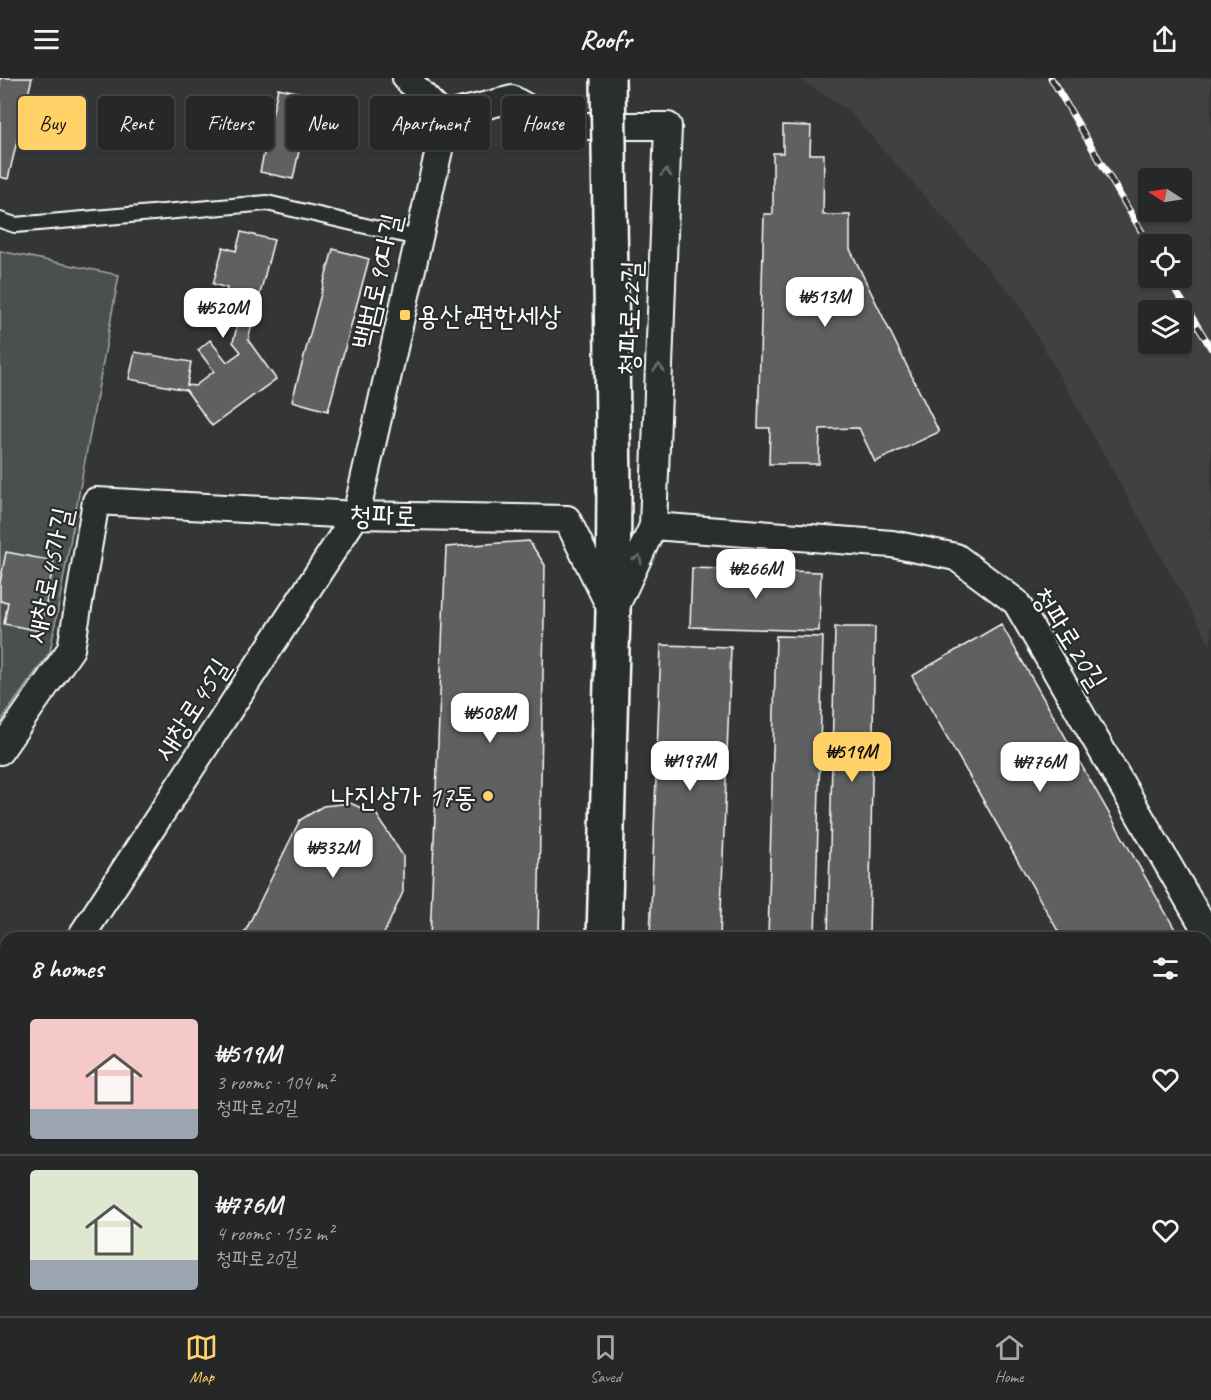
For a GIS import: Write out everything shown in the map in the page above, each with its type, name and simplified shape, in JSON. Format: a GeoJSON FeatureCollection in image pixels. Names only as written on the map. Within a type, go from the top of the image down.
{"type":"FeatureCollection","features":[{"type":"Feature","properties":{"kind":"main road","name":"청파로"},"geometry":{"type":"LineString","coordinates":[[604,932],[614,489],[608,78]]}},
{"type":"Feature","properties":{"kind":"street"},"geometry":{"type":"LineString","coordinates":[[406,78],[424,96]]}},
{"type":"Feature","properties":{"kind":"street","name":"청파로22길"},"geometry":{"type":"LineString","coordinates":[[490,104],[512,99],[560,126],[668,126],[654,526],[613,612]]}},
{"type":"Feature","properties":{"kind":"street","name":"백범로90다길"},"geometry":{"type":"LineString","coordinates":[[356,515],[438,150]]}},
{"type":"Feature","properties":{"kind":"street","name":"청파로"},"geometry":{"type":"LineString","coordinates":[[96,501],[356,515],[567,519],[613,612]]}},
{"type":"Feature","properties":{"kind":"street","name":"새창로45가길"},"geometry":{"type":"LineString","coordinates":[[0,751],[71,649],[96,501]]}},
{"type":"Feature","properties":{"kind":"street","name":"새창로45길"},"geometry":{"type":"LineString","coordinates":[[84,932],[356,515]]}},
{"type":"Feature","properties":{"kind":"street","name":"청파로20길"},"geometry":{"type":"LineString","coordinates":[[654,526],[892,544],[956,557],[1016,602],[1207,932]]}},
{"type":"Feature","properties":{"kind":"lane"},"geometry":{"type":"LineString","coordinates":[[0,220],[15,225],[267,203],[417,238]]}},
{"type":"Feature","properties":{"kind":"shaded area"},"geometry":{"type":"Polygon","coordinates":[[[798,78],[1211,78],[1211,646],[1018,302],[848,110],[798,78]]]}},
{"type":"Feature","properties":{"kind":"shaded area"},"geometry":{"type":"Polygon","coordinates":[[[0,251],[119,275],[50,652],[0,722],[0,251]]]}},
{"type":"Feature","properties":{"kind":"building"},"geometry":{"type":"Polygon","coordinates":[[[0,78],[32,78],[28,96],[18,96],[18,137],[8,179],[0,177],[0,78]]]}},
{"type":"Feature","properties":{"kind":"building"},"geometry":{"type":"Polygon","coordinates":[[[278,88],[311,95],[286,96],[286,150],[299,150],[293,179],[260,172],[265,150],[274,150],[274,107],[278,88]]]}},
{"type":"Feature","properties":{"kind":"building"},"geometry":{"type":"Polygon","coordinates":[[[783,125],[811,126],[810,154],[824,154],[823,215],[850,215],[850,249],[939,432],[875,462],[859,428],[820,429],[819,464],[769,464],[770,428],[758,428],[764,214],[773,214],[773,153],[783,153],[783,125]]]}},
{"type":"Feature","properties":{"kind":"building"},"geometry":{"type":"Polygon","coordinates":[[[241,232],[274,240],[248,340],[276,379],[212,426],[186,390],[129,379],[135,352],[191,362],[187,385],[195,386],[214,371],[198,350],[210,340],[227,362],[241,352],[233,342],[237,327],[219,322],[227,288],[213,284],[223,247],[236,251],[241,232]]]}},
{"type":"Feature","properties":{"kind":"building"},"geometry":{"type":"Polygon","coordinates":[[[333,249],[369,259],[328,411],[292,401],[333,249]]]}},
{"type":"Feature","properties":{"kind":"building","name":"나진상가 17동"},"geometry":{"type":"Polygon","coordinates":[[[529,541],[545,565],[538,932],[430,932],[446,547],[529,541]]]}},
{"type":"Feature","properties":{"kind":"building"},"geometry":{"type":"Polygon","coordinates":[[[6,552],[54,561],[41,631],[4,624],[8,602],[0,601],[0,583],[6,552]]]}},
{"type":"Feature","properties":{"kind":"building"},"geometry":{"type":"Polygon","coordinates":[[[692,568],[821,572],[819,631],[690,627],[692,568]]]}},
{"type":"Feature","properties":{"kind":"building"},"geometry":{"type":"Polygon","coordinates":[[[1001,624],[1177,932],[1059,932],[912,676],[1001,624]]]}},
{"type":"Feature","properties":{"kind":"building"},"geometry":{"type":"Polygon","coordinates":[[[835,627],[875,627],[869,932],[828,932],[835,627]]]}},
{"type":"Feature","properties":{"kind":"building"},"geometry":{"type":"Polygon","coordinates":[[[835,627],[875,627],[869,932],[828,932],[835,627]]]}},
{"type":"Feature","properties":{"kind":"building"},"geometry":{"type":"Polygon","coordinates":[[[776,636],[823,637],[815,932],[768,932],[776,636]]]}},
{"type":"Feature","properties":{"kind":"building"},"geometry":{"type":"Polygon","coordinates":[[[661,645],[731,647],[720,932],[650,932],[661,645]]]}},
{"type":"Feature","properties":{"kind":"building"},"geometry":{"type":"Polygon","coordinates":[[[350,803],[377,815],[403,856],[403,892],[385,932],[245,932],[300,820],[323,806],[350,803]]]}},
{"type":"Feature","properties":{"kind":"railway"},"geometry":{"type":"LineString","coordinates":[[1051,78],[1143,234]]}},
{"type":"Feature","properties":{"kind":"railway"},"geometry":{"type":"LineString","coordinates":[[1174,288],[1211,348]]}},
{"type":"Feature","properties":{"kind":"place","name":"용산e편한세상"},"geometry":{"type":"Point","coordinates":[405,315]}},
{"type":"Feature","properties":{"kind":"place","name":"나진상가 17동"},"geometry":{"type":"Point","coordinates":[488,796]}}]}
